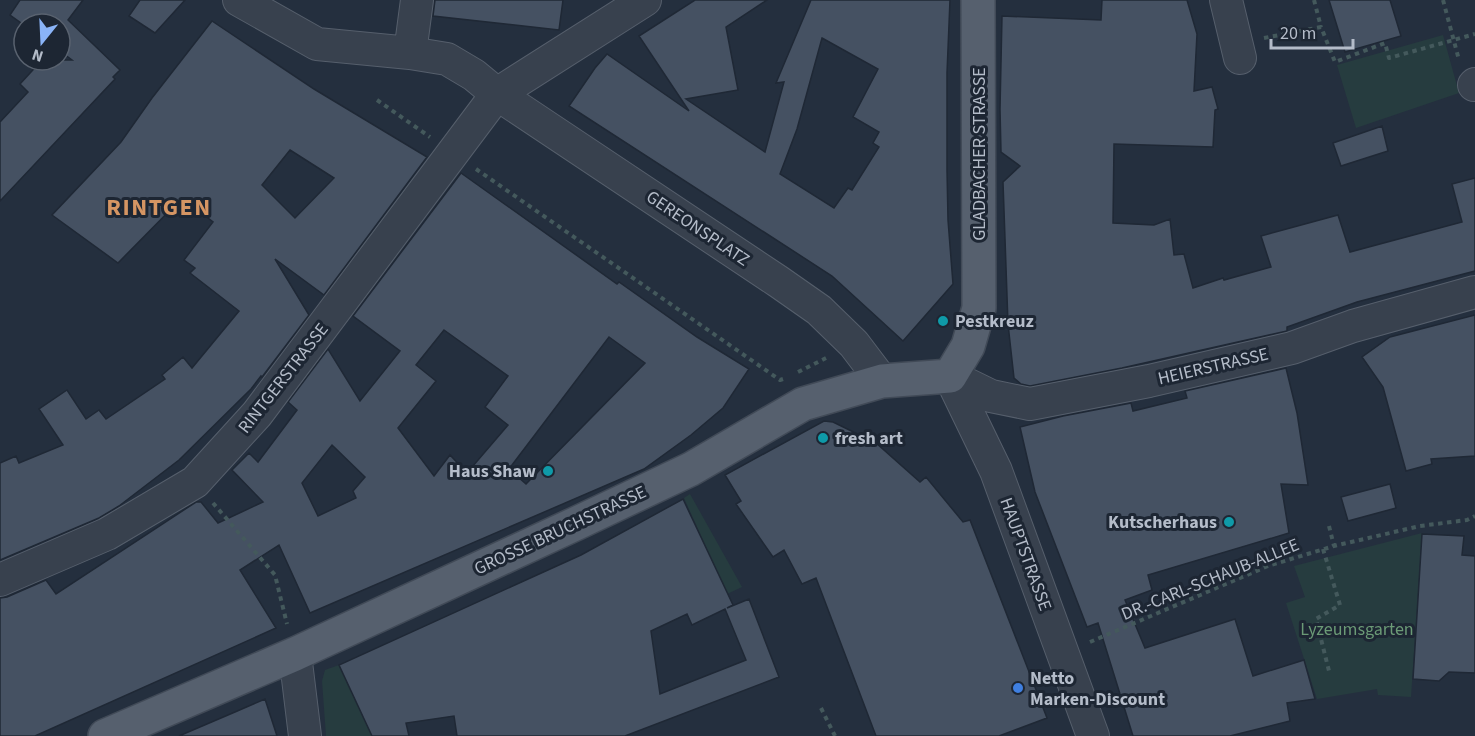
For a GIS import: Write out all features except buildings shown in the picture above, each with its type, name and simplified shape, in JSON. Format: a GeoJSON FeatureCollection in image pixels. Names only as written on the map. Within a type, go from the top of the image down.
{"type":"FeatureCollection","features":[{"type":"Feature","properties":{"kind":"main road","name":"GLADBACHER STRASSE"},"geometry":{"type":"LineString","coordinates":[[950,376],[968,346],[980,308],[978,0]]}},
{"type":"Feature","properties":{"kind":"main road","name":"GROSSE BRUCHSTRASSE"},"geometry":{"type":"LineString","coordinates":[[105,736],[295,654],[691,469],[803,404],[882,381],[950,376]]}},
{"type":"Feature","properties":{"kind":"street","name":"GEREONSPLATZ"},"geometry":{"type":"LineString","coordinates":[[240,0],[318,44],[447,59],[474,75],[497,94],[819,310],[854,344],[882,381]]}},
{"type":"Feature","properties":{"kind":"street"},"geometry":{"type":"LineString","coordinates":[[410,53],[417,0]]}},
{"type":"Feature","properties":{"kind":"street"},"geometry":{"type":"LineString","coordinates":[[497,94],[645,0]]}},
{"type":"Feature","properties":{"kind":"street"},"geometry":{"type":"LineString","coordinates":[[1226,0],[1238,51]]}},
{"type":"Feature","properties":{"kind":"street","name":"RINTGERSTRASSE"},"geometry":{"type":"LineString","coordinates":[[0,580],[107,534],[195,482],[257,414],[497,94]]}},
{"type":"Feature","properties":{"kind":"street","name":"HEIERSTRASSE"},"geometry":{"type":"LineString","coordinates":[[950,376],[991,396],[1030,404],[1149,381],[1292,348],[1353,326],[1475,292]]}},
{"type":"Feature","properties":{"kind":"street","name":"HAUPTSTRASSE"},"geometry":{"type":"LineString","coordinates":[[950,376],[996,471],[1093,736]]}},
{"type":"Feature","properties":{"kind":"street"},"geometry":{"type":"LineString","coordinates":[[295,654],[305,736]]}},
{"type":"Feature","properties":{"kind":"path"},"geometry":{"type":"LineString","coordinates":[[1314,0],[1321,27],[1335,62],[1385,43],[1389,58],[1475,34]]}},
{"type":"Feature","properties":{"kind":"path"},"geometry":{"type":"LineString","coordinates":[[1238,51],[1321,27]]}},
{"type":"Feature","properties":{"kind":"path"},"geometry":{"type":"LineString","coordinates":[[377,100],[780,380],[854,344]]}},
{"type":"Feature","properties":{"kind":"path"},"geometry":{"type":"LineString","coordinates":[[195,482],[274,575],[295,654]]}},
{"type":"Feature","properties":{"kind":"path","name":"DR.-CARL-SCHAUB-ALLEE"},"geometry":{"type":"LineString","coordinates":[[1062,654],[1268,566],[1334,546],[1420,526],[1467,520],[1475,516]]}},
{"type":"Feature","properties":{"kind":"path"},"geometry":{"type":"LineString","coordinates":[[1467,520],[1475,521]]}},
{"type":"Feature","properties":{"kind":"path"},"geometry":{"type":"LineString","coordinates":[[1329,526],[1334,546]]}},
{"type":"Feature","properties":{"kind":"path"},"geometry":{"type":"LineString","coordinates":[[1323,549],[1340,605],[1316,619],[1329,671]]}},
{"type":"Feature","properties":{"kind":"path"},"geometry":{"type":"LineString","coordinates":[[821,708],[835,736]]}},
{"type":"Feature","properties":{"kind":"green space"},"geometry":{"type":"Polygon","coordinates":[[[1443,35],[1459,93],[1356,128],[1337,65],[1443,35]]]}},
{"type":"Feature","properties":{"kind":"green space"},"geometry":{"type":"Polygon","coordinates":[[[690,494],[742,587],[727,594],[684,498],[690,494]]]}},
{"type":"Feature","properties":{"kind":"green space","name":"Lyzeumsgarten"},"geometry":{"type":"Polygon","coordinates":[[[1422,533],[1411,697],[1378,695],[1377,689],[1317,699],[1286,603],[1305,597],[1294,566],[1422,533]]]}},
{"type":"Feature","properties":{"kind":"green space"},"geometry":{"type":"Polygon","coordinates":[[[339,665],[372,736],[326,736],[322,681],[325,670],[339,665]]]}},
{"type":"Feature","properties":{"kind":"place","name":"Pestkreuz"},"geometry":{"type":"Point","coordinates":[943,321]}},
{"type":"Feature","properties":{"kind":"place","name":"fresh art"},"geometry":{"type":"Point","coordinates":[823,438]}},
{"type":"Feature","properties":{"kind":"place","name":"Haus Shaw"},"geometry":{"type":"Point","coordinates":[548,471]}},
{"type":"Feature","properties":{"kind":"place","name":"Kutscherhaus"},"geometry":{"type":"Point","coordinates":[1229,522]}},
{"type":"Feature","properties":{"kind":"place","name":"Netto Marken-Discount"},"geometry":{"type":"Point","coordinates":[1018,688]}},
{"type":"Feature","properties":{"kind":"district","name":"RINTGEN"},"geometry":{"type":"Point","coordinates":[159,207]}}]}
